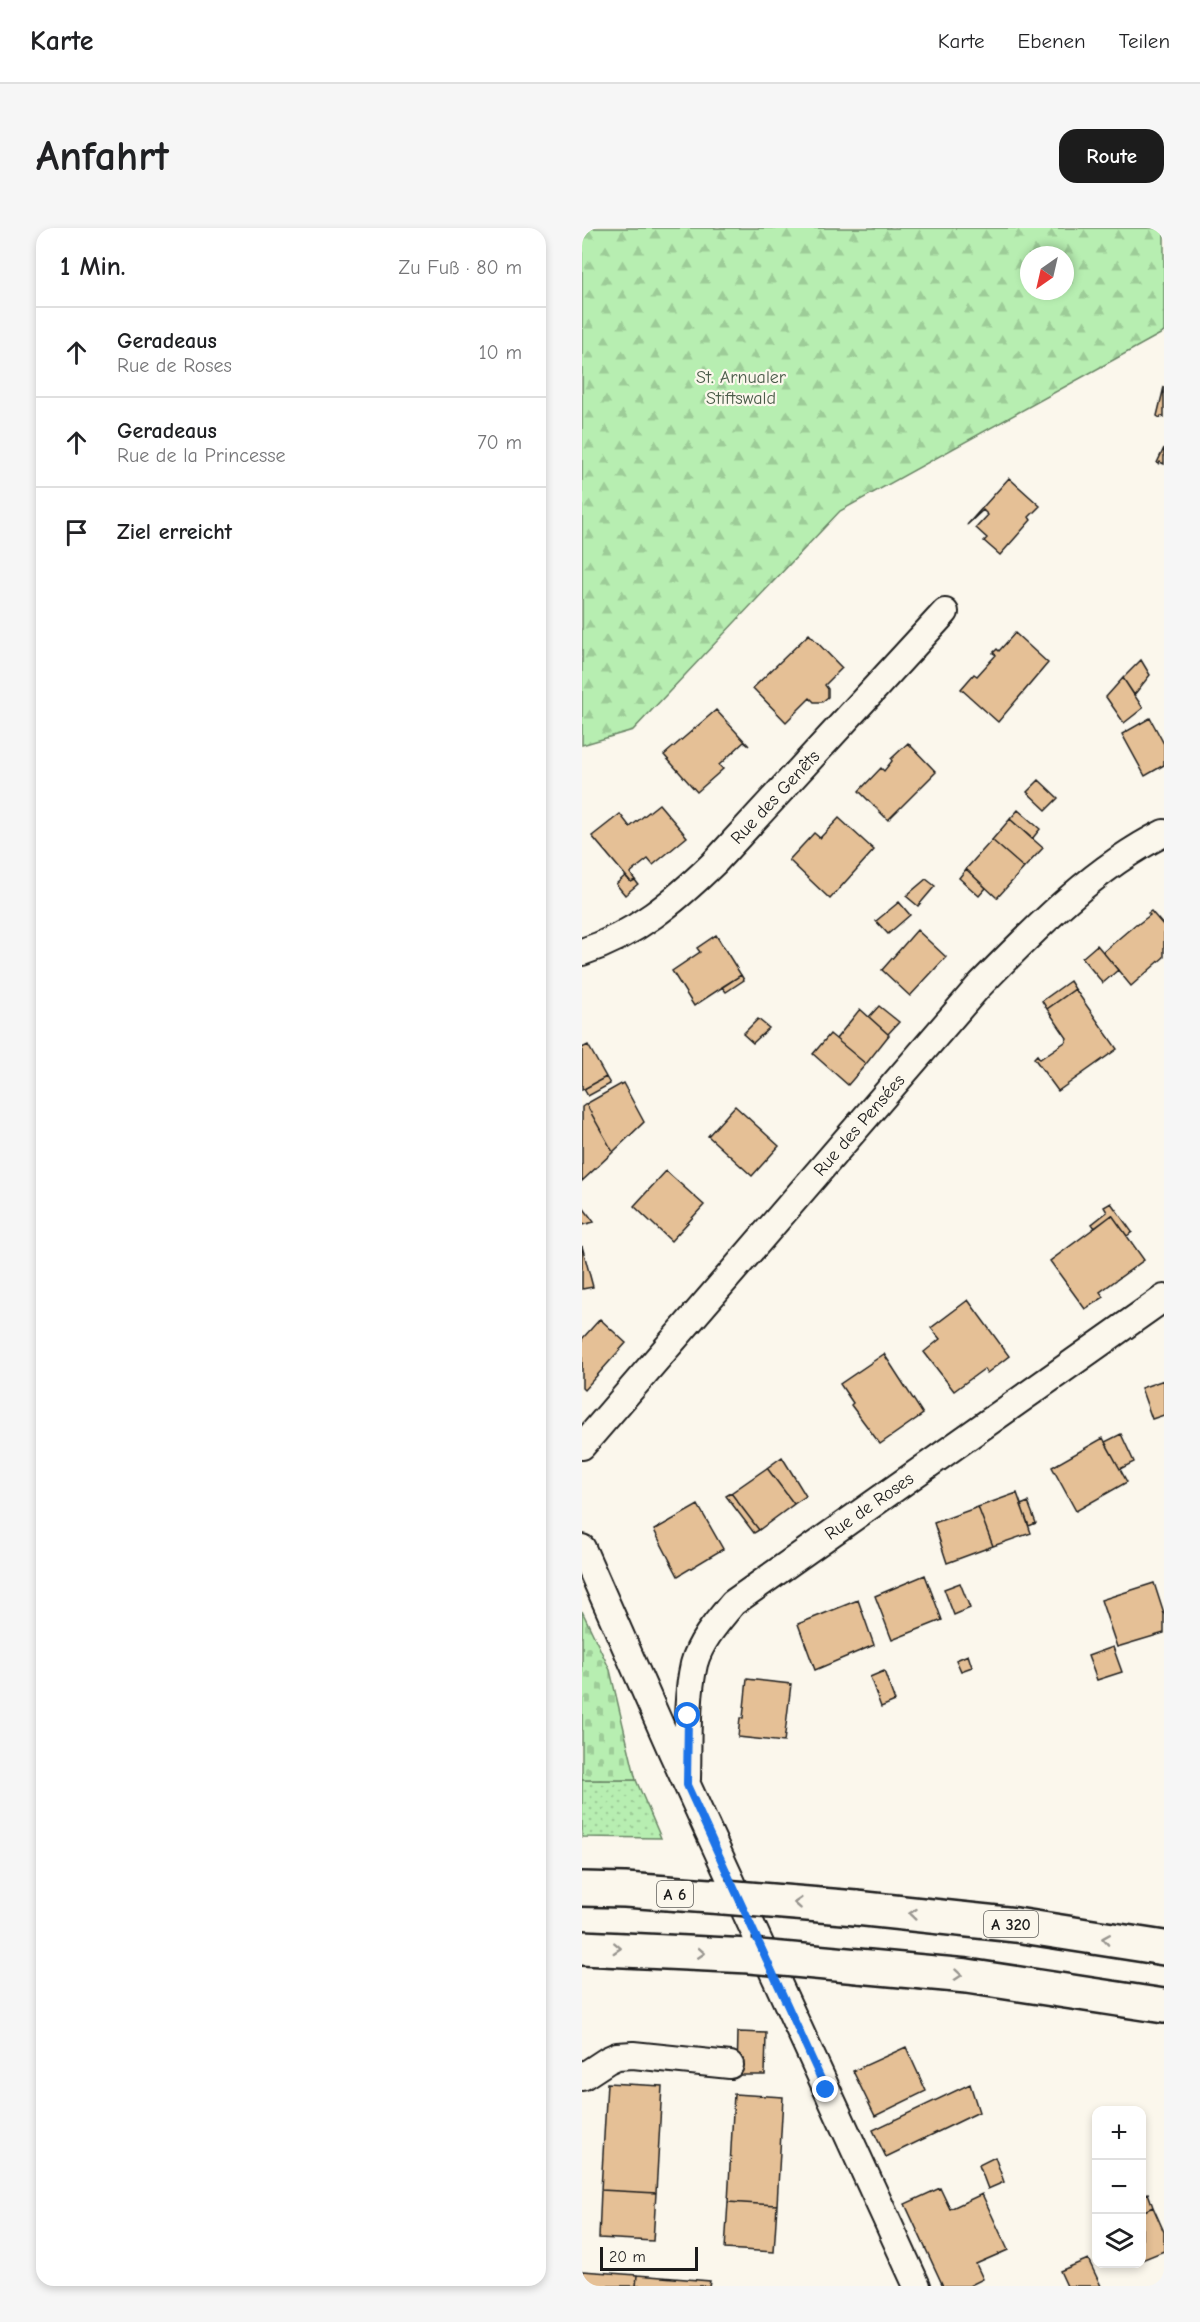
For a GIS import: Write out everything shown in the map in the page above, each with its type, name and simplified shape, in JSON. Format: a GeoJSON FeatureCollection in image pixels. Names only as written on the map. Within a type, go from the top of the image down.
{"type":"FeatureCollection","features":[{"type":"Feature","properties":{"kind":"highway","name":"A 6"},"geometry":{"type":"LineString","coordinates":[[582,1889],[724,1897]]}},
{"type":"Feature","properties":{"kind":"highway","name":"A 320"},"geometry":{"type":"LineString","coordinates":[[724,1897],[1016,1924],[1164,1948]]}},
{"type":"Feature","properties":{"kind":"highway"},"geometry":{"type":"LineString","coordinates":[[582,1948],[750,1956],[967,1976],[1164,2006]]}},
{"type":"Feature","properties":{"kind":"street","name":"Rue des Genêts"},"geometry":{"type":"LineString","coordinates":[[582,952],[604,945],[640,926],[678,898],[714,863],[945,612]]}},
{"type":"Feature","properties":{"kind":"street","name":"Rue des Pensées"},"geometry":{"type":"LineString","coordinates":[[582,1446],[978,987],[1019,945],[1105,869],[1138,846],[1164,833]]}},
{"type":"Feature","properties":{"kind":"street","name":"Rue de Roses"},"geometry":{"type":"LineString","coordinates":[[687,1785],[688,1716],[694,1663],[710,1630],[733,1603],[1164,1298]]}},
{"type":"Feature","properties":{"kind":"street"},"geometry":{"type":"LineString","coordinates":[[582,1548],[687,1785],[917,2286]]}},
{"type":"Feature","properties":{"kind":"street"},"geometry":{"type":"LineString","coordinates":[[582,2078],[617,2056],[633,2055],[730,2065]]}},
{"type":"Feature","properties":{"kind":"green space","name":"St. Arnualer Stiftswald"},"geometry":{"type":"Polygon","coordinates":[[[582,228],[1164,228],[1164,332],[840,511],[633,730],[582,745],[582,228]]]}},
{"type":"Feature","properties":{"kind":"green space"},"geometry":{"type":"Polygon","coordinates":[[[582,1611],[610,1670],[636,1780],[582,1780],[582,1611]]]}},
{"type":"Feature","properties":{"kind":"green space"},"geometry":{"type":"Polygon","coordinates":[[[582,1780],[636,1780],[661,1838],[582,1837],[582,1780]]]}},
{"type":"Feature","properties":{"kind":"building"},"geometry":{"type":"Polygon","coordinates":[[[1164,387],[1164,417],[1160,418],[1157,416],[1164,387]]]}},
{"type":"Feature","properties":{"kind":"building"},"geometry":{"type":"Polygon","coordinates":[[[1164,448],[1164,464],[1160,462],[1159,464],[1157,463],[1164,448]]]}},
{"type":"Feature","properties":{"kind":"building"},"geometry":{"type":"Polygon","coordinates":[[[1009,478],[1040,506],[1029,517],[1031,520],[1000,555],[984,541],[987,538],[976,528],[988,515],[983,510],[967,525],[1009,478]]]}},
{"type":"Feature","properties":{"kind":"building"},"geometry":{"type":"Polygon","coordinates":[[[1015,633],[1048,663],[998,722],[961,689],[974,674],[977,676],[996,655],[993,653],[997,649],[999,651],[1015,633]]]}},
{"type":"Feature","properties":{"kind":"building"},"geometry":{"type":"Polygon","coordinates":[[[809,634],[842,668],[825,685],[828,689],[828,697],[822,702],[814,702],[810,698],[786,722],[753,688],[809,634]]]}},
{"type":"Feature","properties":{"kind":"building"},"geometry":{"type":"Polygon","coordinates":[[[1141,660],[1150,675],[1134,695],[1123,678],[1141,660]]]}},
{"type":"Feature","properties":{"kind":"building"},"geometry":{"type":"Polygon","coordinates":[[[1123,678],[1143,708],[1124,723],[1106,697],[1123,678]]]}},
{"type":"Feature","properties":{"kind":"building"},"geometry":{"type":"Polygon","coordinates":[[[716,710],[749,746],[744,742],[719,765],[723,769],[697,792],[664,755],[716,710]]]}},
{"type":"Feature","properties":{"kind":"building"},"geometry":{"type":"Polygon","coordinates":[[[1150,718],[1164,744],[1164,765],[1145,776],[1122,734],[1150,718]]]}},
{"type":"Feature","properties":{"kind":"building"},"geometry":{"type":"Polygon","coordinates":[[[908,743],[936,772],[888,820],[859,791],[881,768],[884,771],[892,761],[891,759],[908,743]]]}},
{"type":"Feature","properties":{"kind":"building"},"geometry":{"type":"Polygon","coordinates":[[[1039,780],[1058,798],[1046,810],[1027,792],[1039,780]]]}},
{"type":"Feature","properties":{"kind":"building"},"geometry":{"type":"Polygon","coordinates":[[[659,804],[687,837],[653,865],[648,859],[630,873],[635,880],[631,882],[592,836],[620,814],[630,827],[659,804]]]}},
{"type":"Feature","properties":{"kind":"building"},"geometry":{"type":"Polygon","coordinates":[[[1018,810],[1040,829],[1032,839],[1010,819],[1018,810]]]}},
{"type":"Feature","properties":{"kind":"building"},"geometry":{"type":"Polygon","coordinates":[[[839,818],[874,850],[830,899],[789,860],[814,833],[820,838],[839,818]]]}},
{"type":"Feature","properties":{"kind":"building"},"geometry":{"type":"Polygon","coordinates":[[[1010,819],[1043,848],[1024,868],[992,840],[1010,819]]]}},
{"type":"Feature","properties":{"kind":"building"},"geometry":{"type":"Polygon","coordinates":[[[992,840],[1024,868],[997,898],[966,869],[992,840]]]}},
{"type":"Feature","properties":{"kind":"building"},"geometry":{"type":"Polygon","coordinates":[[[966,869],[986,888],[979,896],[959,878],[966,869]]]}},
{"type":"Feature","properties":{"kind":"building"},"geometry":{"type":"Polygon","coordinates":[[[625,876],[631,882],[635,880],[638,884],[625,895],[616,884],[625,876]]]}},
{"type":"Feature","properties":{"kind":"building"},"geometry":{"type":"Polygon","coordinates":[[[926,879],[935,886],[918,906],[906,896],[926,879]]]}},
{"type":"Feature","properties":{"kind":"building"},"geometry":{"type":"Polygon","coordinates":[[[899,902],[910,915],[888,934],[876,921],[899,902]]]}},
{"type":"Feature","properties":{"kind":"building"},"geometry":{"type":"Polygon","coordinates":[[[1151,911],[1164,926],[1164,957],[1131,986],[1103,952],[1150,915],[1148,913],[1151,911]]]}},
{"type":"Feature","properties":{"kind":"building"},"geometry":{"type":"Polygon","coordinates":[[[917,930],[946,957],[910,996],[882,970],[917,930]]]}},
{"type":"Feature","properties":{"kind":"building"},"geometry":{"type":"Polygon","coordinates":[[[716,935],[741,975],[694,1006],[672,971],[700,952],[697,948],[716,935]]]}},
{"type":"Feature","properties":{"kind":"building"},"geometry":{"type":"Polygon","coordinates":[[[1097,945],[1118,970],[1103,983],[1082,958],[1097,945]]]}},
{"type":"Feature","properties":{"kind":"building"},"geometry":{"type":"Polygon","coordinates":[[[741,975],[744,980],[726,992],[722,987],[741,975]]]}},
{"type":"Feature","properties":{"kind":"building"},"geometry":{"type":"Polygon","coordinates":[[[1070,981],[1075,989],[1047,1009],[1042,1001],[1070,981]]]}},
{"type":"Feature","properties":{"kind":"building"},"geometry":{"type":"Polygon","coordinates":[[[1075,989],[1117,1049],[1058,1091],[1034,1058],[1037,1055],[1040,1059],[1065,1042],[1067,1038],[1047,1009],[1075,989]]]}},
{"type":"Feature","properties":{"kind":"building"},"geometry":{"type":"Polygon","coordinates":[[[879,1006],[899,1022],[888,1034],[869,1017],[879,1006]]]}},
{"type":"Feature","properties":{"kind":"building"},"geometry":{"type":"Polygon","coordinates":[[[860,1009],[889,1035],[866,1064],[836,1039],[860,1009]]]}},
{"type":"Feature","properties":{"kind":"building"},"geometry":{"type":"Polygon","coordinates":[[[758,1019],[769,1028],[753,1043],[743,1034],[758,1019]]]}},
{"type":"Feature","properties":{"kind":"building"},"geometry":{"type":"Polygon","coordinates":[[[830,1034],[866,1064],[848,1085],[813,1054],[830,1034]]]}},
{"type":"Feature","properties":{"kind":"building"},"geometry":{"type":"Polygon","coordinates":[[[588,1045],[606,1077],[582,1090],[582,1048],[588,1045]]]}},
{"type":"Feature","properties":{"kind":"building"},"geometry":{"type":"Polygon","coordinates":[[[606,1077],[610,1084],[588,1096],[584,1089],[606,1077]]]}},
{"type":"Feature","properties":{"kind":"building"},"geometry":{"type":"Polygon","coordinates":[[[623,1083],[644,1122],[613,1152],[586,1104],[623,1083]]]}},
{"type":"Feature","properties":{"kind":"building"},"geometry":{"type":"Polygon","coordinates":[[[586,1104],[613,1152],[582,1181],[582,1107],[586,1104]]]}},
{"type":"Feature","properties":{"kind":"building"},"geometry":{"type":"Polygon","coordinates":[[[735,1106],[779,1146],[752,1176],[708,1136],[735,1106]]]}},
{"type":"Feature","properties":{"kind":"building"},"geometry":{"type":"Polygon","coordinates":[[[666,1171],[704,1205],[671,1241],[634,1206],[666,1171]]]}},
{"type":"Feature","properties":{"kind":"building"},"geometry":{"type":"Polygon","coordinates":[[[1111,1203],[1132,1232],[1127,1236],[1112,1215],[1095,1228],[1092,1224],[1107,1212],[1104,1207],[1111,1203]]]}},
{"type":"Feature","properties":{"kind":"building"},"geometry":{"type":"Polygon","coordinates":[[[582,1206],[594,1222],[582,1225],[582,1206]]]}},
{"type":"Feature","properties":{"kind":"building"},"geometry":{"type":"Polygon","coordinates":[[[1112,1215],[1144,1260],[1100,1292],[1104,1297],[1085,1309],[1050,1261],[1112,1215]]]}},
{"type":"Feature","properties":{"kind":"building"},"geometry":{"type":"Polygon","coordinates":[[[582,1246],[593,1287],[582,1289],[582,1246]]]}},
{"type":"Feature","properties":{"kind":"building"},"geometry":{"type":"Polygon","coordinates":[[[968,1300],[1009,1356],[987,1373],[984,1369],[954,1391],[924,1352],[940,1339],[931,1328],[968,1300]]]}},
{"type":"Feature","properties":{"kind":"building"},"geometry":{"type":"Polygon","coordinates":[[[600,1319],[626,1343],[584,1390],[582,1388],[582,1339],[600,1319]]]}},
{"type":"Feature","properties":{"kind":"building"},"geometry":{"type":"Polygon","coordinates":[[[884,1354],[923,1414],[880,1444],[851,1405],[853,1403],[840,1384],[884,1354]]]}},
{"type":"Feature","properties":{"kind":"building"},"geometry":{"type":"Polygon","coordinates":[[[1164,1380],[1164,1415],[1152,1419],[1141,1388],[1164,1380]]]}},
{"type":"Feature","properties":{"kind":"building"},"geometry":{"type":"Polygon","coordinates":[[[1121,1434],[1134,1462],[1120,1469],[1105,1442],[1121,1434]]]}},
{"type":"Feature","properties":{"kind":"building"},"geometry":{"type":"Polygon","coordinates":[[[1103,1438],[1127,1482],[1076,1511],[1052,1467],[1103,1438]]]}},
{"type":"Feature","properties":{"kind":"building"},"geometry":{"type":"Polygon","coordinates":[[[782,1457],[806,1496],[794,1504],[767,1468],[782,1457]]]}},
{"type":"Feature","properties":{"kind":"building"},"geometry":{"type":"Polygon","coordinates":[[[767,1468],[794,1504],[759,1530],[731,1493],[767,1468]]]}},
{"type":"Feature","properties":{"kind":"building"},"geometry":{"type":"Polygon","coordinates":[[[731,1493],[759,1530],[754,1533],[726,1496],[731,1493]]]}},
{"type":"Feature","properties":{"kind":"building"},"geometry":{"type":"Polygon","coordinates":[[[1017,1493],[1031,1533],[993,1546],[978,1507],[1017,1493]]]}},
{"type":"Feature","properties":{"kind":"building"},"geometry":{"type":"Polygon","coordinates":[[[1028,1502],[1036,1523],[1029,1526],[1021,1505],[1028,1502]]]}},
{"type":"Feature","properties":{"kind":"building"},"geometry":{"type":"Polygon","coordinates":[[[698,1505],[723,1549],[678,1576],[654,1530],[698,1505]]]}},
{"type":"Feature","properties":{"kind":"building"},"geometry":{"type":"Polygon","coordinates":[[[978,1507],[993,1546],[947,1563],[934,1523],[978,1507]]]}},
{"type":"Feature","properties":{"kind":"building"},"geometry":{"type":"Polygon","coordinates":[[[925,1575],[942,1620],[892,1640],[875,1596],[925,1575]]]}},
{"type":"Feature","properties":{"kind":"building"},"geometry":{"type":"Polygon","coordinates":[[[960,1583],[970,1608],[954,1615],[944,1589],[960,1583]]]}},
{"type":"Feature","properties":{"kind":"building"},"geometry":{"type":"Polygon","coordinates":[[[1154,1583],[1164,1614],[1164,1633],[1117,1647],[1101,1600],[1154,1583]]]}},
{"type":"Feature","properties":{"kind":"building"},"geometry":{"type":"Polygon","coordinates":[[[858,1600],[874,1645],[815,1670],[798,1624],[858,1600]]]}},
{"type":"Feature","properties":{"kind":"building"},"geometry":{"type":"Polygon","coordinates":[[[1113,1647],[1122,1672],[1097,1680],[1088,1656],[1113,1647]]]}},
{"type":"Feature","properties":{"kind":"building"},"geometry":{"type":"Polygon","coordinates":[[[968,1655],[972,1667],[961,1671],[956,1660],[968,1655]]]}},
{"type":"Feature","properties":{"kind":"building"},"geometry":{"type":"Polygon","coordinates":[[[884,1671],[895,1701],[881,1707],[870,1677],[884,1671]]]}},
{"type":"Feature","properties":{"kind":"building"},"geometry":{"type":"Polygon","coordinates":[[[747,1679],[791,1684],[784,1742],[738,1737],[740,1718],[743,1718],[747,1679]]]}},
{"type":"Feature","properties":{"kind":"building"},"geometry":{"type":"Polygon","coordinates":[[[738,2032],[766,2033],[765,2075],[737,2075],[738,2032]]]}},
{"type":"Feature","properties":{"kind":"building"},"geometry":{"type":"Polygon","coordinates":[[[906,2047],[926,2091],[875,2116],[853,2071],[906,2047]]]}},
{"type":"Feature","properties":{"kind":"building"},"geometry":{"type":"Polygon","coordinates":[[[607,2083],[662,2086],[656,2193],[601,2190],[607,2083]]]}},
{"type":"Feature","properties":{"kind":"building"},"geometry":{"type":"Polygon","coordinates":[[[970,2084],[979,2112],[886,2157],[873,2130],[970,2084]]]}},
{"type":"Feature","properties":{"kind":"building"},"geometry":{"type":"Polygon","coordinates":[[[734,2094],[783,2097],[777,2205],[728,2202],[734,2094]]]}},
{"type":"Feature","properties":{"kind":"building"},"geometry":{"type":"Polygon","coordinates":[[[995,2157],[1004,2182],[988,2189],[979,2165],[995,2157]]]}},
{"type":"Feature","properties":{"kind":"building"},"geometry":{"type":"Polygon","coordinates":[[[940,2188],[950,2209],[982,2194],[1008,2250],[976,2264],[983,2279],[969,2286],[943,2286],[905,2204],[940,2188]]]}},
{"type":"Feature","properties":{"kind":"building"},"geometry":{"type":"Polygon","coordinates":[[[601,2190],[656,2193],[653,2241],[599,2238],[601,2190]]]}},
{"type":"Feature","properties":{"kind":"building"},"geometry":{"type":"Polygon","coordinates":[[[1148,2193],[1153,2207],[1146,2210],[1146,2194],[1148,2193]]]}},
{"type":"Feature","properties":{"kind":"building"},"geometry":{"type":"Polygon","coordinates":[[[728,2202],[777,2205],[774,2252],[725,2249],[728,2202]]]}},
{"type":"Feature","properties":{"kind":"building"},"geometry":{"type":"Polygon","coordinates":[[[1153,2207],[1164,2232],[1164,2251],[1146,2258],[1146,2214],[1146,2210],[1153,2207]]]}},
{"type":"Feature","properties":{"kind":"building"},"geometry":{"type":"Polygon","coordinates":[[[1088,2259],[1101,2286],[1067,2286],[1060,2271],[1088,2259]]]}},
{"type":"Feature","properties":{"kind":"building"},"geometry":{"type":"Polygon","coordinates":[[[582,2271],[637,2275],[636,2286],[582,2286],[582,2271]]]}},
{"type":"Feature","properties":{"kind":"building"},"geometry":{"type":"Polygon","coordinates":[[[637,2275],[710,2281],[709,2286],[636,2286],[637,2275]]]}},
{"type":"Feature","properties":{"kind":"route"},"geometry":{"type":"LineString","coordinates":[[688,1716],[687,1785],[826,2090]]}}]}
